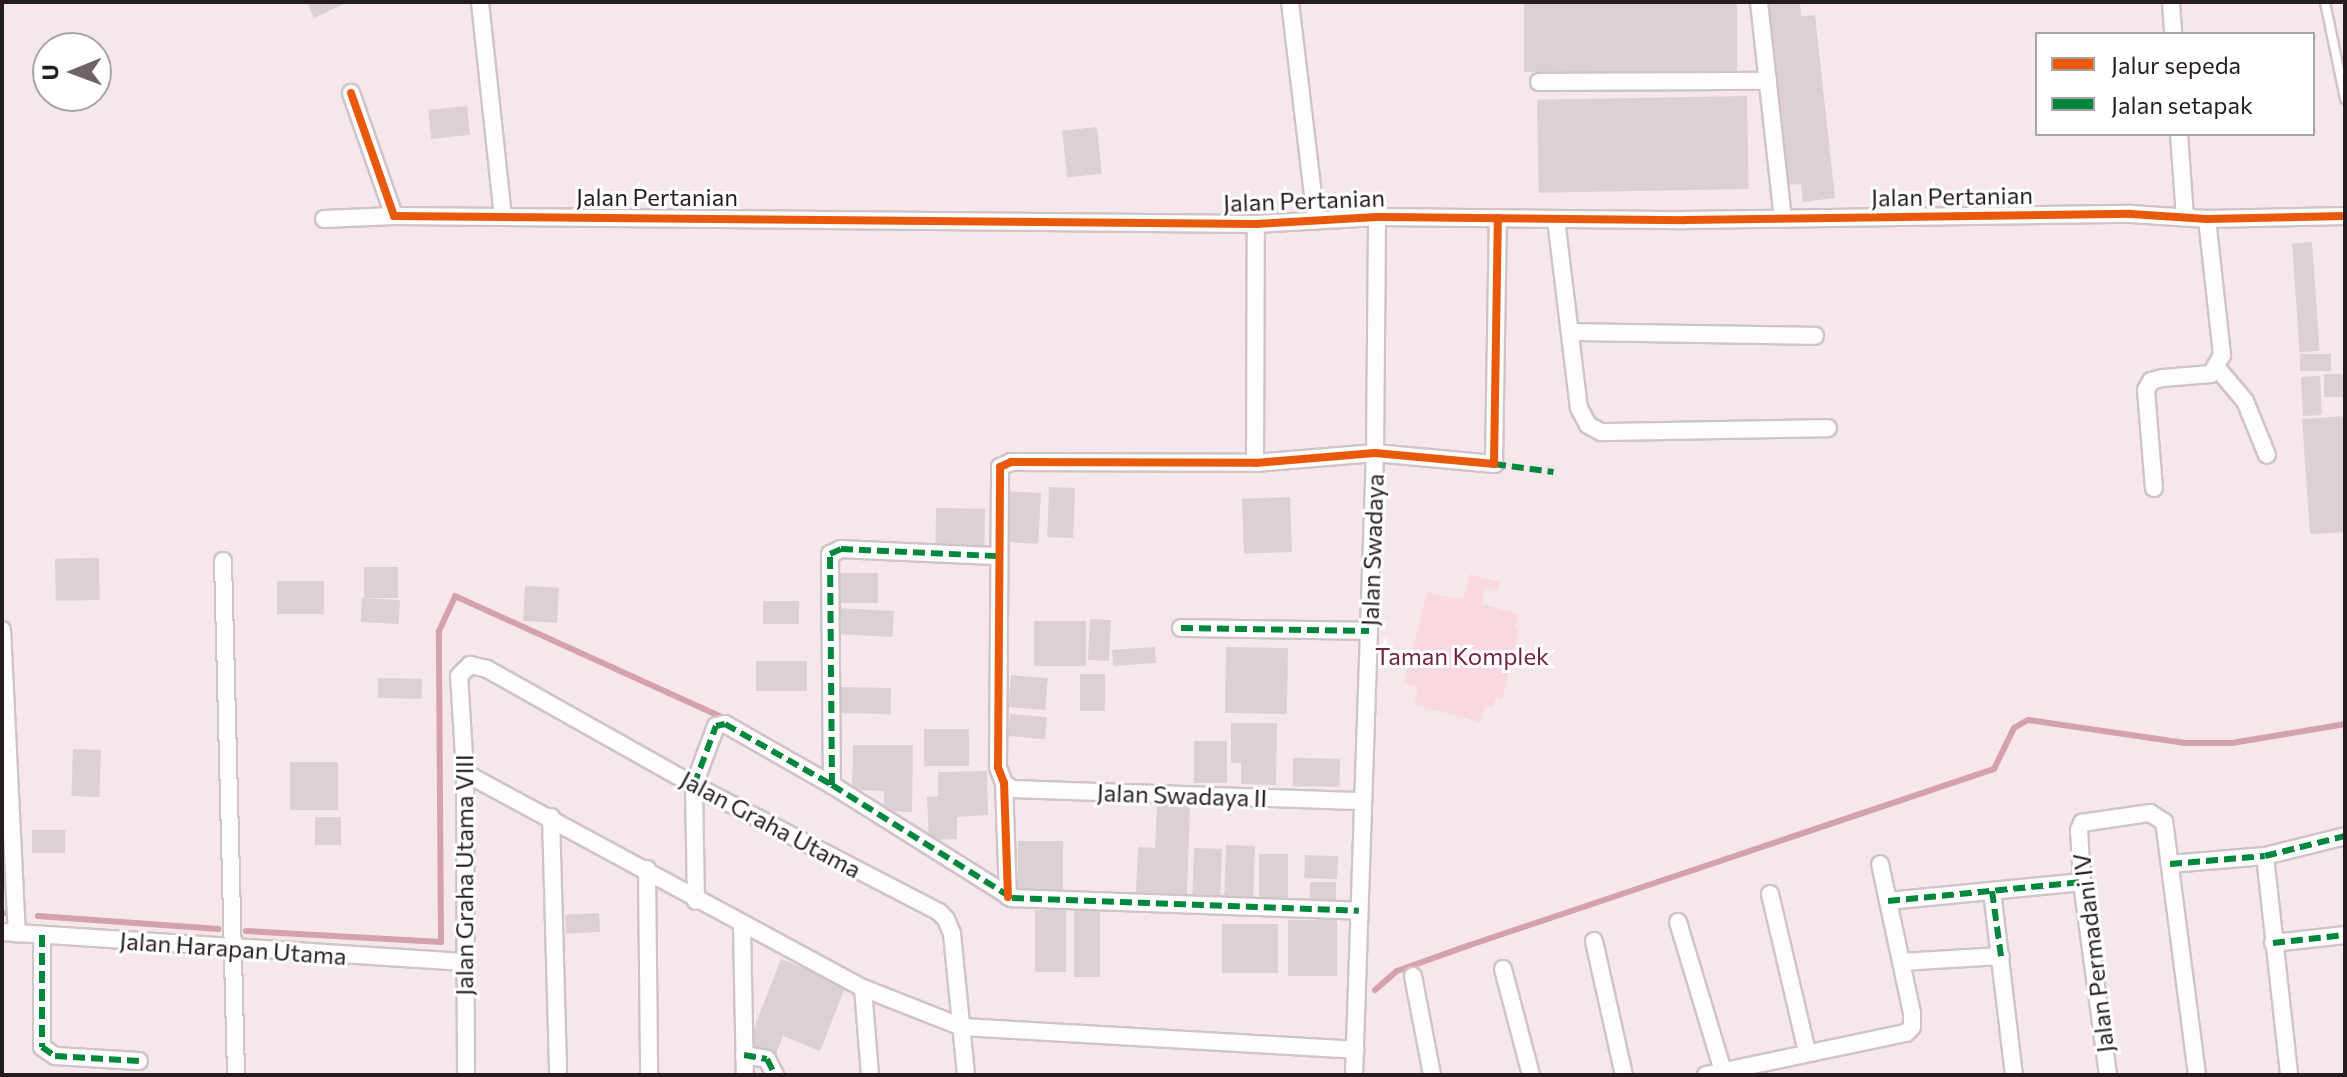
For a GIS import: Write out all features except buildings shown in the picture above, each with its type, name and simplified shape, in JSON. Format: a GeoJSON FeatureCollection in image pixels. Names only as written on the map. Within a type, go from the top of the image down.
{"type":"FeatureCollection","features":[{"type":"Feature","properties":{"kind":"street"},"geometry":{"type":"LineString","coordinates":[[480,2],[503,216]]}},
{"type":"Feature","properties":{"kind":"street"},"geometry":{"type":"LineString","coordinates":[[1290,2],[1316,220]]}},
{"type":"Feature","properties":{"kind":"street"},"geometry":{"type":"LineString","coordinates":[[1759,2],[1783,219]]}},
{"type":"Feature","properties":{"kind":"street"},"geometry":{"type":"LineString","coordinates":[[2171,2],[2173,32]]}},
{"type":"Feature","properties":{"kind":"street"},"geometry":{"type":"LineString","coordinates":[[1539,82],[1768,81]]}},
{"type":"Feature","properties":{"kind":"street"},"geometry":{"type":"LineString","coordinates":[[351,93],[394,216]]}},
{"type":"Feature","properties":{"kind":"street"},"geometry":{"type":"LineString","coordinates":[[2179,136],[2185,217]]}},
{"type":"Feature","properties":{"kind":"street","name":"Jalan Pertanian"},"geometry":{"type":"LineString","coordinates":[[324,219],[503,216],[1256,224],[1377,217],[1783,219],[2131,214],[2207,219],[2345,216]]}},
{"type":"Feature","properties":{"kind":"street","name":"Jalan Swadaya"},"geometry":{"type":"LineString","coordinates":[[1354,1075],[1375,453],[1377,217]]}},
{"type":"Feature","properties":{"kind":"street"},"geometry":{"type":"LineString","coordinates":[[1008,897],[1004,783],[998,767],[998,476],[1005,463],[1255,463],[1375,453],[1494,464],[1498,218]]}},
{"type":"Feature","properties":{"kind":"street"},"geometry":{"type":"LineString","coordinates":[[1556,219],[1579,408],[1588,425],[1596,430],[1828,428]]}},
{"type":"Feature","properties":{"kind":"street"},"geometry":{"type":"LineString","coordinates":[[2154,488],[2146,390],[2151,381],[2200,377],[2217,368],[2222,355],[2207,219]]}},
{"type":"Feature","properties":{"kind":"street"},"geometry":{"type":"LineString","coordinates":[[1255,463],[1256,224]]}},
{"type":"Feature","properties":{"kind":"street"},"geometry":{"type":"LineString","coordinates":[[1572,332],[1815,336]]}},
{"type":"Feature","properties":{"kind":"street"},"geometry":{"type":"LineString","coordinates":[[2217,368],[2245,401],[2267,455]]}},
{"type":"Feature","properties":{"kind":"street"},"geometry":{"type":"LineString","coordinates":[[832,785],[830,554],[841,549],[998,556]]}},
{"type":"Feature","properties":{"kind":"street"},"geometry":{"type":"LineString","coordinates":[[223,561],[236,1075]]}},
{"type":"Feature","properties":{"kind":"street"},"geometry":{"type":"LineString","coordinates":[[1181,628],[1369,631]]}},
{"type":"Feature","properties":{"kind":"street"},"geometry":{"type":"LineString","coordinates":[[2,630],[10,933]]}},
{"type":"Feature","properties":{"kind":"street","name":"Jalan Graha Utama"},"geometry":{"type":"LineString","coordinates":[[459,676],[470,665],[487,669],[694,785],[939,912],[946,919],[952,934],[966,1075]]}},
{"type":"Feature","properties":{"kind":"street","name":"Jalan Graha Utama VIII"},"geometry":{"type":"LineString","coordinates":[[459,676],[465,773],[466,1075]]}},
{"type":"Feature","properties":{"kind":"street"},"geometry":{"type":"LineString","coordinates":[[696,901],[694,785],[713,733],[732,726],[832,785],[1008,897],[1359,911]]}},
{"type":"Feature","properties":{"kind":"street"},"geometry":{"type":"LineString","coordinates":[[465,773],[647,869],[696,901],[863,988],[962,1027],[1355,1050]]}},
{"type":"Feature","properties":{"kind":"street","name":"Jalan Swadaya II"},"geometry":{"type":"LineString","coordinates":[[1004,783],[1012,789],[1363,801]]}},
{"type":"Feature","properties":{"kind":"street","name":"Jalan Permadani IV"},"geometry":{"type":"LineString","coordinates":[[2108,1075],[2082,882],[2079,830],[2082,823],[2156,814],[2164,822],[2170,864]]}},
{"type":"Feature","properties":{"kind":"street"},"geometry":{"type":"LineString","coordinates":[[551,817],[558,1075]]}},
{"type":"Feature","properties":{"kind":"street"},"geometry":{"type":"LineString","coordinates":[[2197,1075],[2170,864],[2265,856],[2345,836]]}},
{"type":"Feature","properties":{"kind":"street"},"geometry":{"type":"LineString","coordinates":[[2265,856],[2289,1075]]}},
{"type":"Feature","properties":{"kind":"street"},"geometry":{"type":"LineString","coordinates":[[1706,1075],[1906,1033],[1912,1027],[1912,1013],[1880,864]]}},
{"type":"Feature","properties":{"kind":"street"},"geometry":{"type":"LineString","coordinates":[[647,869],[649,1075]]}},
{"type":"Feature","properties":{"kind":"street"},"geometry":{"type":"LineString","coordinates":[[1888,901],[2082,882]]}},
{"type":"Feature","properties":{"kind":"street"},"geometry":{"type":"LineString","coordinates":[[1992,891],[2014,1075]]}},
{"type":"Feature","properties":{"kind":"street"},"geometry":{"type":"LineString","coordinates":[[1770,894],[1807,1052]]}},
{"type":"Feature","properties":{"kind":"street"},"geometry":{"type":"LineString","coordinates":[[1678,922],[1723,1071]]}},
{"type":"Feature","properties":{"kind":"street"},"geometry":{"type":"LineString","coordinates":[[742,925],[745,1075]]}},
{"type":"Feature","properties":{"kind":"street","name":"Jalan Harapan Utama"},"geometry":{"type":"LineString","coordinates":[[10,933],[464,962]]}},
{"type":"Feature","properties":{"kind":"street"},"geometry":{"type":"LineString","coordinates":[[42,935],[42,1047],[55,1056],[139,1061]]}},
{"type":"Feature","properties":{"kind":"street"},"geometry":{"type":"LineString","coordinates":[[2273,943],[2345,935]]}},
{"type":"Feature","properties":{"kind":"street"},"geometry":{"type":"LineString","coordinates":[[1594,941],[1624,1075]]}},
{"type":"Feature","properties":{"kind":"street"},"geometry":{"type":"LineString","coordinates":[[1901,962],[2001,956]]}},
{"type":"Feature","properties":{"kind":"street"},"geometry":{"type":"LineString","coordinates":[[1503,969],[1531,1075]]}},
{"type":"Feature","properties":{"kind":"street"},"geometry":{"type":"LineString","coordinates":[[1413,976],[1432,1075]]}},
{"type":"Feature","properties":{"kind":"street"},"geometry":{"type":"LineString","coordinates":[[863,988],[870,1075]]}},
{"type":"Feature","properties":{"kind":"street"},"geometry":{"type":"LineString","coordinates":[[744,1055],[767,1059],[775,1075]]}},
{"type":"Feature","properties":{"kind":"lane"},"geometry":{"type":"LineString","coordinates":[[2325,2],[2345,99]]}},
{"type":"Feature","properties":{"kind":"green space","name":"Taman Komplek"},"geometry":{"type":"Polygon","coordinates":[[[1470,574],[1500,582],[1498,590],[1485,587],[1482,604],[1519,614],[1515,627],[1519,629],[1502,699],[1496,698],[1493,707],[1485,705],[1481,722],[1414,705],[1418,687],[1404,684],[1427,592],[1463,600],[1470,574]]]}},
{"type":"Feature","properties":{"kind":"waterway"},"geometry":{"type":"LineString","coordinates":[[246,931],[441,942],[439,631],[455,596],[728,720]]}},
{"type":"Feature","properties":{"kind":"waterway"},"geometry":{"type":"LineString","coordinates":[[1375,990],[1397,971],[1994,769],[2014,728],[2028,720],[2185,743],[2232,743],[2345,724]]}},
{"type":"Feature","properties":{"kind":"waterway"},"geometry":{"type":"LineString","coordinates":[[38,916],[219,929]]}},
{"type":"Feature","properties":{"kind":"marked path"},"geometry":{"type":"LineString","coordinates":[[1494,464],[1553,472]]}},
{"type":"Feature","properties":{"kind":"marked path"},"geometry":{"type":"LineString","coordinates":[[832,785],[830,554],[841,549],[998,556]]}},
{"type":"Feature","properties":{"kind":"marked path"},"geometry":{"type":"LineString","coordinates":[[1181,628],[1369,631]]}},
{"type":"Feature","properties":{"kind":"marked path"},"geometry":{"type":"LineString","coordinates":[[694,785],[716,726],[725,724],[832,785],[1012,898],[1359,911]]}},
{"type":"Feature","properties":{"kind":"marked path"},"geometry":{"type":"LineString","coordinates":[[2170,864],[2265,856],[2345,836]]}},
{"type":"Feature","properties":{"kind":"marked path"},"geometry":{"type":"LineString","coordinates":[[1888,901],[2082,882]]}},
{"type":"Feature","properties":{"kind":"marked path"},"geometry":{"type":"LineString","coordinates":[[1992,891],[2001,956]]}},
{"type":"Feature","properties":{"kind":"marked path"},"geometry":{"type":"LineString","coordinates":[[42,935],[42,1047],[55,1056],[139,1061]]}},
{"type":"Feature","properties":{"kind":"marked path"},"geometry":{"type":"LineString","coordinates":[[2273,943],[2345,935]]}},
{"type":"Feature","properties":{"kind":"marked path"},"geometry":{"type":"LineString","coordinates":[[744,1055],[767,1059],[775,1075]]}},
{"type":"Feature","properties":{"kind":"cycle path"},"geometry":{"type":"LineString","coordinates":[[351,93],[394,216],[1256,224],[1377,217],[1685,220],[2131,214],[2207,219],[2345,216]]}},
{"type":"Feature","properties":{"kind":"cycle path"},"geometry":{"type":"LineString","coordinates":[[1008,897],[1004,783],[998,767],[1000,467],[1011,462],[1255,463],[1375,453],[1494,464],[1498,218]]}}]}
